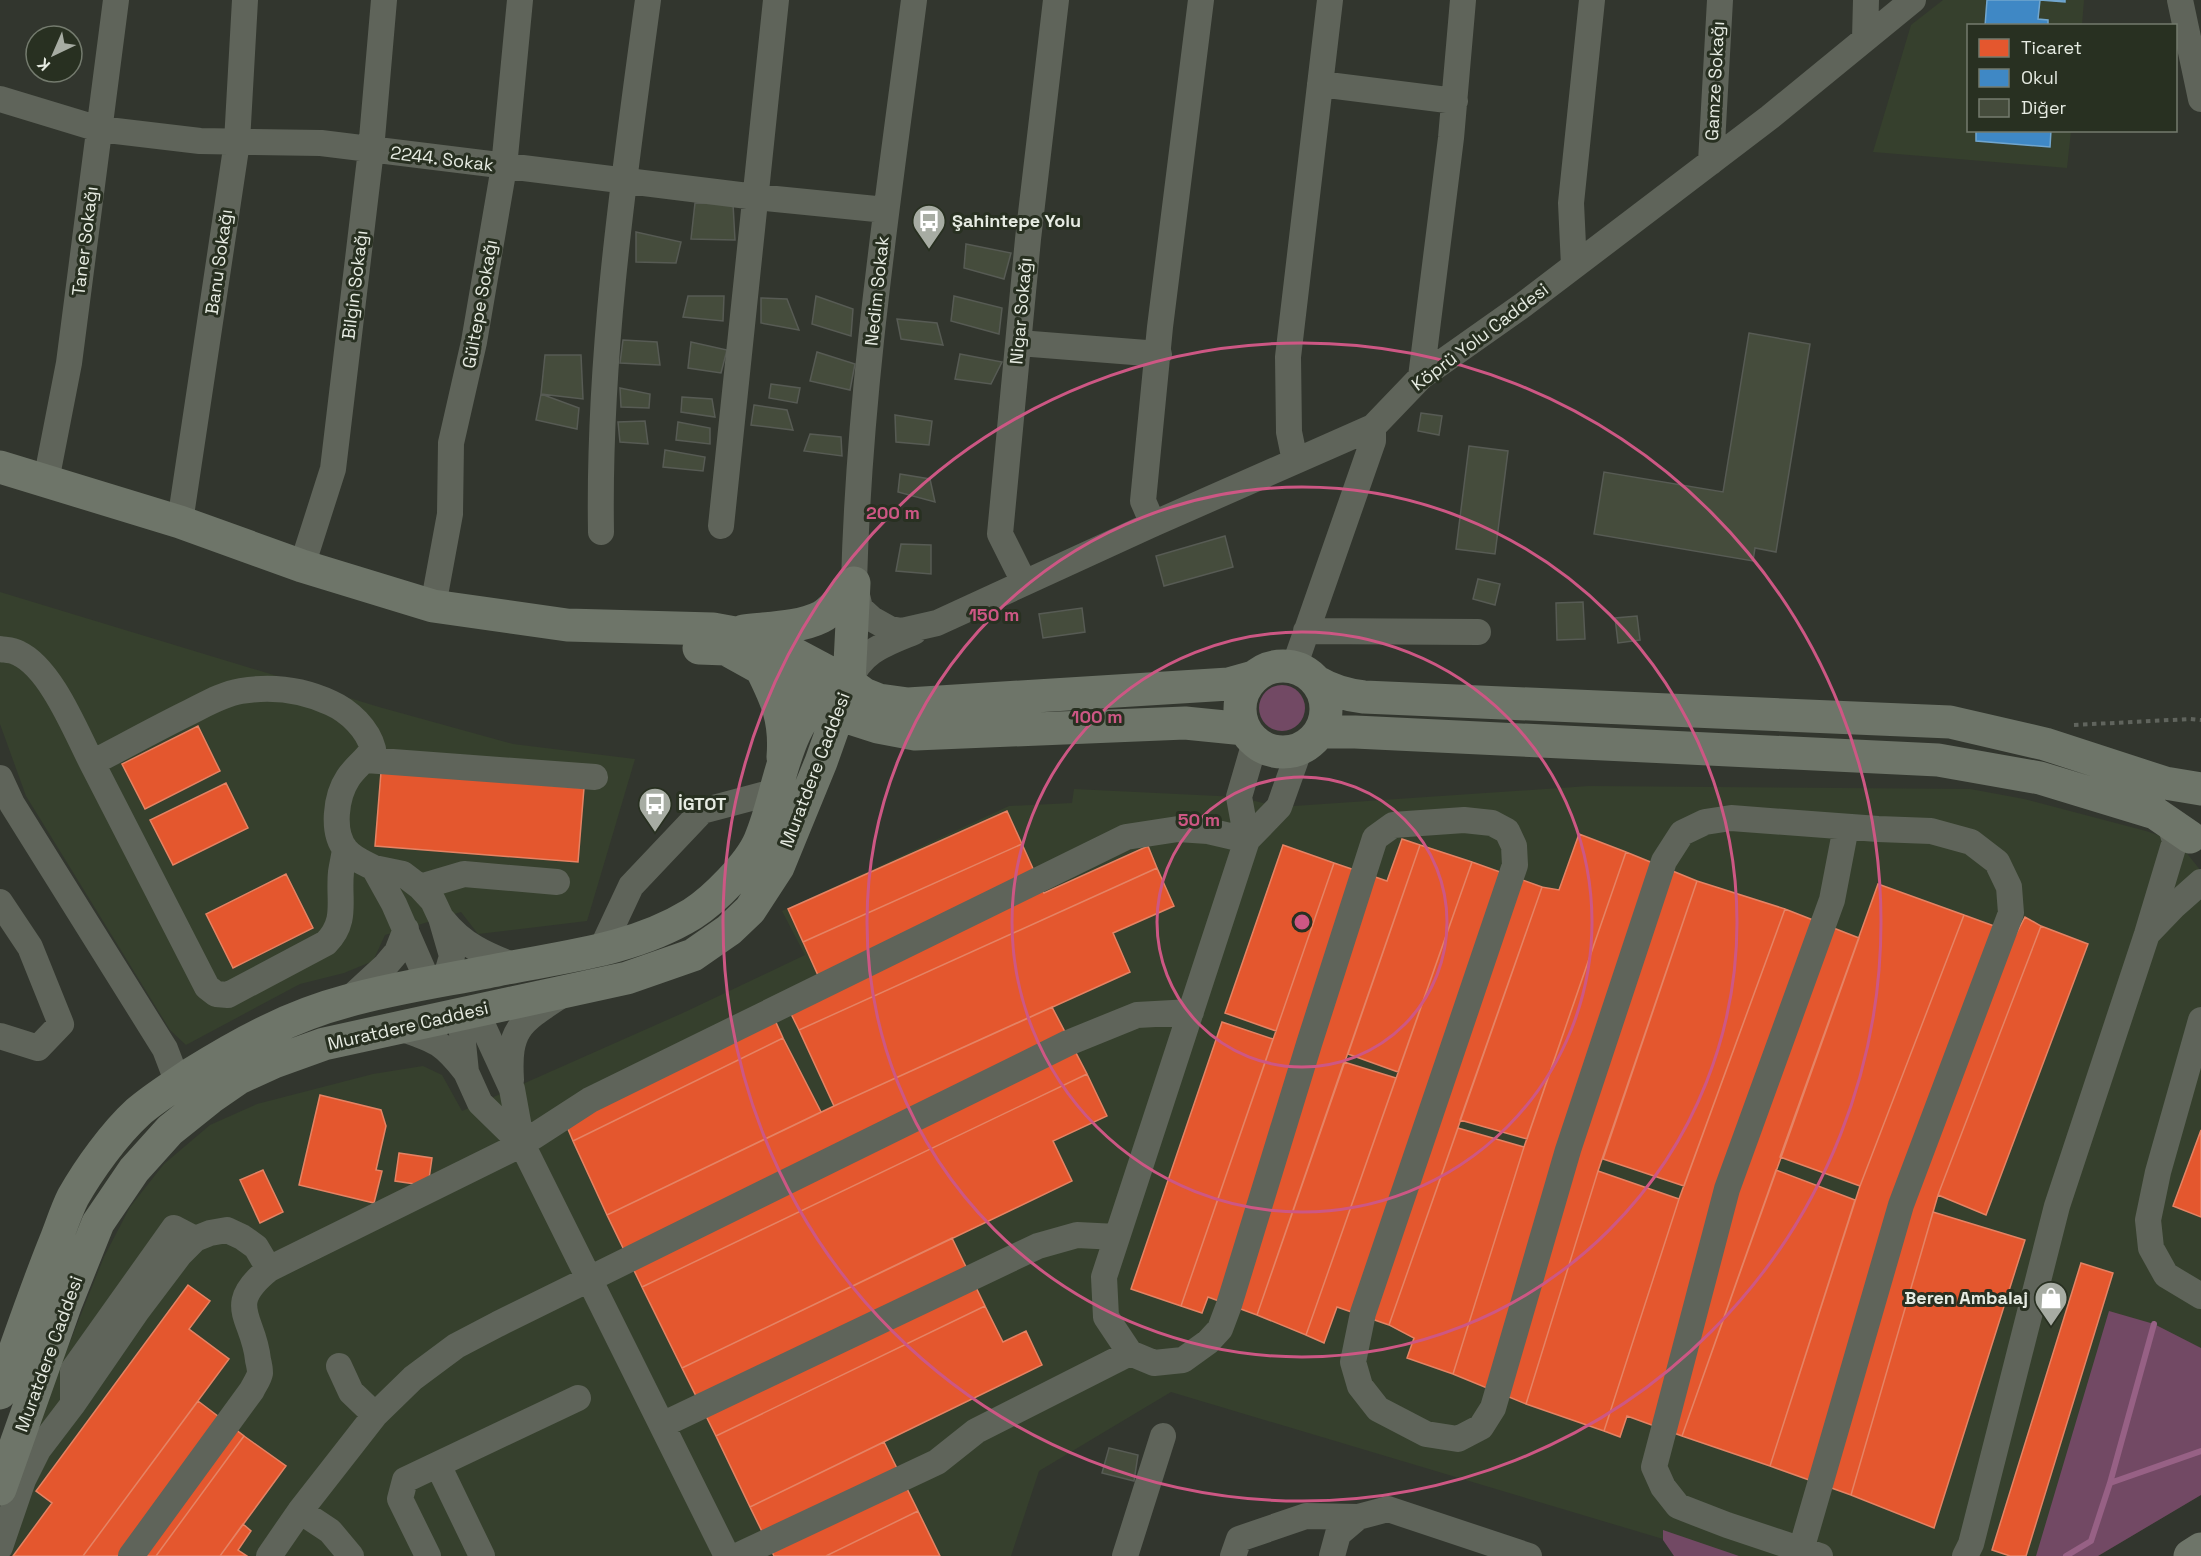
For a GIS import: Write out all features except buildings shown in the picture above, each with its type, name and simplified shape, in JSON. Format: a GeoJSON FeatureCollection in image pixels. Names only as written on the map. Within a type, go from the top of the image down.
{"type":"FeatureCollection","features":[{"type":"Feature","properties":{"kind":"main road"},"geometry":{"type":"LineString","coordinates":[[0,467],[180,522],[302,566],[433,606],[567,625],[713,629],[757,637],[787,650],[834,698]]}},
{"type":"Feature","properties":{"kind":"main road"},"geometry":{"type":"LineString","coordinates":[[0,484],[430,620],[579,639],[726,649],[761,668],[834,698],[878,727],[915,734]]}},
{"type":"Feature","properties":{"kind":"main road"},"geometry":{"type":"LineString","coordinates":[[734,633],[806,622],[822,617],[854,584]]}},
{"type":"Feature","properties":{"kind":"main road"},"geometry":{"type":"LineString","coordinates":[[834,698],[854,584]]}},
{"type":"Feature","properties":{"kind":"main road"},"geometry":{"type":"LineString","coordinates":[[2196,848],[2163,817],[2040,778],[1938,760],[1367,732],[1310,740],[1279,752],[1265,748],[1250,735],[1240,715],[1241,701],[1245,688],[1254,677],[1266,669],[1280,666],[1305,674],[1328,689],[1364,697],[1950,722],[2045,744],[2164,783],[2201,789]]}},
{"type":"Feature","properties":{"kind":"main road"},"geometry":{"type":"LineString","coordinates":[[761,668],[773,693],[785,734],[780,777]]}},
{"type":"Feature","properties":{"kind":"main road"},"geometry":{"type":"LineString","coordinates":[[1305,674],[1324,695],[1326,709],[1324,723],[1310,740]]}},
{"type":"Feature","properties":{"kind":"main road"},"geometry":{"type":"LineString","coordinates":[[834,698],[864,694],[879,700],[908,704],[1229,684],[1254,677]]}},
{"type":"Feature","properties":{"kind":"main road","name":"Muratdere Caddesi"},"geometry":{"type":"LineString","coordinates":[[0,1489],[66,1303],[98,1222],[134,1170],[170,1130],[239,1078],[274,1062],[324,1044],[627,978],[693,955],[729,930],[750,909],[778,867],[821,762],[834,698]]}},
{"type":"Feature","properties":{"kind":"main road","name":"Muratdere Caddesi"},"geometry":{"type":"LineString","coordinates":[[0,1393],[40,1278],[73,1198],[108,1145],[138,1112],[224,1054],[278,1024],[347,1000],[601,950],[657,933],[695,912],[717,894],[745,863],[759,843],[792,738],[834,698]]}},
{"type":"Feature","properties":{"kind":"main road"},"geometry":{"type":"LineString","coordinates":[[821,762],[840,746],[861,738],[915,734],[1185,723],[1250,735]]}},
{"type":"Feature","properties":{"kind":"main road"},"geometry":{"type":"LineString","coordinates":[[2196,848],[2189,829],[2192,814],[2201,800]]}},
{"type":"Feature","properties":{"kind":"main road"},"geometry":{"type":"LineString","coordinates":[[468,1012],[515,966]]}},
{"type":"Feature","properties":{"kind":"main road"},"geometry":{"type":"LineString","coordinates":[[397,1028],[435,983]]}},
{"type":"Feature","properties":{"kind":"main road"},"geometry":{"type":"LineString","coordinates":[[2190,1556],[2201,1549]]}},
{"type":"Feature","properties":{"kind":"street","name":"Taner Sokağı"},"geometry":{"type":"LineString","coordinates":[[45,481],[69,363],[116,0]]}},
{"type":"Feature","properties":{"kind":"street","name":"Banu Sokağı"},"geometry":{"type":"LineString","coordinates":[[180,522],[237,142],[245,0]]}},
{"type":"Feature","properties":{"kind":"street","name":"Bilgin Sokağı"},"geometry":{"type":"LineString","coordinates":[[302,566],[333,469],[371,150],[384,0]]}},
{"type":"Feature","properties":{"kind":"street","name":"Gültepe Sokağı"},"geometry":{"type":"LineString","coordinates":[[433,606],[450,514],[452,443],[474,342],[504,167],[520,0]]}},
{"type":"Feature","properties":{"kind":"street"},"geometry":{"type":"LineString","coordinates":[[601,532],[607,342],[623,180],[648,0]]}},
{"type":"Feature","properties":{"kind":"street"},"geometry":{"type":"LineString","coordinates":[[722,526],[776,0]]}},
{"type":"Feature","properties":{"kind":"street","name":"Nedim Sokak"},"geometry":{"type":"LineString","coordinates":[[854,584],[867,382],[886,210],[914,0]]}},
{"type":"Feature","properties":{"kind":"street","name":"Nigar Sokağı"},"geometry":{"type":"LineString","coordinates":[[1024,582],[1000,534],[1028,239],[1056,0]]}},
{"type":"Feature","properties":{"kind":"street"},"geometry":{"type":"LineString","coordinates":[[1153,524],[1143,501],[1162,316],[1201,0]]}},
{"type":"Feature","properties":{"kind":"street"},"geometry":{"type":"LineString","coordinates":[[1295,461],[1289,432],[1288,357],[1330,0]]}},
{"type":"Feature","properties":{"kind":"street"},"geometry":{"type":"LineString","coordinates":[[1421,377],[1455,101],[1463,0]]}},
{"type":"Feature","properties":{"kind":"street"},"geometry":{"type":"LineString","coordinates":[[1574,266],[1571,203],[1592,0]]}},
{"type":"Feature","properties":{"kind":"street","name":"Gamze Sokağı"},"geometry":{"type":"LineString","coordinates":[[1710,162],[1720,0]]}},
{"type":"Feature","properties":{"kind":"street"},"geometry":{"type":"LineString","coordinates":[[1865,39],[1866,0]]}},
{"type":"Feature","properties":{"kind":"street","name":"Köprü Yolu Caddesi"},"geometry":{"type":"LineString","coordinates":[[854,584],[860,608],[872,619],[890,629],[902,631],[937,623],[1373,427],[1421,377],[1574,266],[1770,117],[1913,0]]}},
{"type":"Feature","properties":{"kind":"street"},"geometry":{"type":"LineString","coordinates":[[2180,0],[2201,99]]}},
{"type":"Feature","properties":{"kind":"street"},"geometry":{"type":"LineString","coordinates":[[1320,84],[1455,101]]}},
{"type":"Feature","properties":{"kind":"street","name":"2244. Sokak"},"geometry":{"type":"LineString","coordinates":[[0,99],[99,129],[200,141],[321,143],[756,197],[886,210]]}},
{"type":"Feature","properties":{"kind":"street"},"geometry":{"type":"LineString","coordinates":[[1019,343],[1159,354]]}},
{"type":"Feature","properties":{"kind":"street"},"geometry":{"type":"LineString","coordinates":[[1305,674],[1306,631],[1373,441],[1373,427]]}},
{"type":"Feature","properties":{"kind":"street"},"geometry":{"type":"LineString","coordinates":[[834,698],[861,659],[886,643],[937,623]]}},
{"type":"Feature","properties":{"kind":"street"},"geometry":{"type":"LineString","coordinates":[[1306,631],[1478,632]]}},
{"type":"Feature","properties":{"kind":"street"},"geometry":{"type":"LineString","coordinates":[[0,649],[19,653],[39,669],[55,691],[207,987],[216,994],[228,995],[326,944],[334,936],[341,916],[341,873],[345,849]]}},
{"type":"Feature","properties":{"kind":"street"},"geometry":{"type":"LineString","coordinates":[[92,763],[216,699],[239,691],[265,688],[315,695],[338,706],[357,722],[370,738],[373,749],[366,760],[349,777],[339,796],[336,813],[339,833],[345,849],[356,859],[374,868],[403,874],[433,901],[441,918],[452,956],[448,970],[435,983],[374,868]]}},
{"type":"Feature","properties":{"kind":"street"},"geometry":{"type":"LineString","coordinates":[[1247,840],[1239,797],[1250,735]]}},
{"type":"Feature","properties":{"kind":"street"},"geometry":{"type":"LineString","coordinates":[[1310,740],[1279,807],[1247,840],[1104,1277],[1106,1317],[1130,1353],[1154,1363],[1183,1360],[1208,1342],[1220,1329],[1375,838],[1393,825],[1464,820],[1492,823],[1508,831],[1514,846],[1515,865],[1363,1313],[1353,1362],[1360,1386],[1378,1409],[1426,1434],[1458,1439],[1481,1427],[1493,1408],[1568,1150],[1664,861],[1682,833],[1705,822],[1731,818],[1931,831],[1971,842],[1997,862],[2009,887],[2011,914],[1901,1206],[1811,1553],[1678,1506],[1663,1487],[1654,1467],[1727,1189],[1832,900],[1846,827]]}},
{"type":"Feature","properties":{"kind":"street"},"geometry":{"type":"LineString","coordinates":[[366,760],[595,777]]}},
{"type":"Feature","properties":{"kind":"street"},"geometry":{"type":"LineString","coordinates":[[601,950],[631,886],[702,811],[780,777]]}},
{"type":"Feature","properties":{"kind":"street"},"geometry":{"type":"LineString","coordinates":[[0,778],[12,804],[165,1049],[178,1083]]}},
{"type":"Feature","properties":{"kind":"street"},"geometry":{"type":"LineString","coordinates":[[1965,1556],[1971,1544],[2057,1206],[2147,934],[2175,841],[2171,828],[2163,817]]}},
{"type":"Feature","properties":{"kind":"street"},"geometry":{"type":"LineString","coordinates":[[131,1556],[252,1390],[260,1374],[257,1350],[247,1324],[244,1301],[252,1282],[269,1269],[522,1144],[590,1100],[1126,837],[1178,829],[1208,831],[1247,840]]}},
{"type":"Feature","properties":{"kind":"street"},"geometry":{"type":"LineString","coordinates":[[420,887],[464,874],[557,882]]}},
{"type":"Feature","properties":{"kind":"street"},"geometry":{"type":"LineString","coordinates":[[2147,934],[2201,882]]}},
{"type":"Feature","properties":{"kind":"street"},"geometry":{"type":"LineString","coordinates":[[0,902],[30,947],[61,1024],[38,1048],[0,1036]]}},
{"type":"Feature","properties":{"kind":"street"},"geometry":{"type":"LineString","coordinates":[[441,918],[454,935],[469,946],[515,966]]}},
{"type":"Feature","properties":{"kind":"street"},"geometry":{"type":"LineString","coordinates":[[347,1000],[397,952],[406,929]]}},
{"type":"Feature","properties":{"kind":"street"},"geometry":{"type":"LineString","coordinates":[[568,991],[532,1014],[520,1026],[513,1041],[510,1056],[512,1089],[522,1144],[727,1556]]}},
{"type":"Feature","properties":{"kind":"street"},"geometry":{"type":"LineString","coordinates":[[468,1012],[512,1089]]}},
{"type":"Feature","properties":{"kind":"street"},"geometry":{"type":"LineString","coordinates":[[466,1072],[468,1012]]}},
{"type":"Feature","properties":{"kind":"street"},"geometry":{"type":"LineString","coordinates":[[269,1556],[300,1511],[375,1415],[413,1378],[456,1346],[1068,1043],[1137,1015],[1191,1012]]}},
{"type":"Feature","properties":{"kind":"street"},"geometry":{"type":"LineString","coordinates":[[2201,1020],[2158,1172],[2148,1220],[2151,1248],[2166,1275],[2201,1296]]}},
{"type":"Feature","properties":{"kind":"street"},"geometry":{"type":"LineString","coordinates":[[397,1028],[438,1042],[449,1051],[466,1072],[480,1102],[522,1144]]}},
{"type":"Feature","properties":{"kind":"street"},"geometry":{"type":"LineString","coordinates":[[0,1547],[23,1480],[38,1450],[180,1254],[195,1239],[227,1230],[256,1247],[269,1269]]}},
{"type":"Feature","properties":{"kind":"street"},"geometry":{"type":"LineString","coordinates":[[662,1425],[1038,1246],[1077,1235],[1117,1237]]}},
{"type":"Feature","properties":{"kind":"street"},"geometry":{"type":"LineString","coordinates":[[737,1556],[937,1462],[976,1431],[1130,1353]]}},
{"type":"Feature","properties":{"kind":"street"},"geometry":{"type":"LineString","coordinates":[[339,1366],[351,1392],[375,1415]]}},
{"type":"Feature","properties":{"kind":"street"},"geometry":{"type":"LineString","coordinates":[[428,1556],[400,1499],[405,1480],[578,1398]]}},
{"type":"Feature","properties":{"kind":"street"},"geometry":{"type":"LineString","coordinates":[[1125,1556],[1163,1436]]}},
{"type":"Feature","properties":{"kind":"street"},"geometry":{"type":"LineString","coordinates":[[438,1465],[482,1556]]}},
{"type":"Feature","properties":{"kind":"street"},"geometry":{"type":"LineString","coordinates":[[1233,1556],[1239,1539],[1306,1516],[1358,1517],[1388,1509],[1529,1556]]}},
{"type":"Feature","properties":{"kind":"street"},"geometry":{"type":"LineString","coordinates":[[300,1511],[330,1531],[351,1556]]}},
{"type":"Feature","properties":{"kind":"street"},"geometry":{"type":"LineString","coordinates":[[1332,1556],[1338,1534],[1358,1517]]}},
{"type":"Feature","properties":{"kind":"path"},"geometry":{"type":"LineString","coordinates":[[2045,744],[2063,725],[2201,720]]}},
{"type":"Feature","properties":{"kind":"shaded area"},"geometry":{"type":"Polygon","coordinates":[[[1943,0],[2084,0],[2082,24],[1967,24],[1967,132],[2071,132],[2067,168],[1873,152],[1911,25],[1943,0]]]}},
{"type":"Feature","properties":{"kind":"shaded area"},"geometry":{"type":"Polygon","coordinates":[[[0,592],[379,707],[513,744],[635,759],[587,921],[478,934],[461,912],[385,935],[373,961],[344,973],[300,984],[186,1045],[170,1030],[26,796],[0,724],[0,592]]]}},
{"type":"Feature","properties":{"kind":"shaded area"},"geometry":{"type":"Polygon","coordinates":[[[1287,685],[1299,691],[1304,699],[1304,717],[1299,725],[1291,730],[1277,731],[1265,725],[1260,717],[1259,703],[1265,691],[1273,686],[1287,685]]]}},
{"type":"Feature","properties":{"kind":"shaded area"},"geometry":{"type":"Polygon","coordinates":[[[1589,786],[1970,789],[2024,799],[2146,831],[2175,841],[2185,851],[2201,871],[2201,1495],[2098,1556],[1674,1556],[1663,1539],[1171,1392],[1039,1471],[1011,1556],[0,1556],[0,1516],[104,1257],[130,1207],[164,1164],[210,1125],[257,1104],[373,1074],[423,1066],[442,1075],[462,1111],[685,1012],[805,955],[782,911],[1009,806],[1072,803],[1074,789],[1239,797],[1279,807],[1589,786]]]}},
{"type":"Feature","properties":{"kind":"shaded area"},"geometry":{"type":"Polygon","coordinates":[[[2109,1311],[2154,1324],[2201,1348],[2201,1495],[2098,1556],[2036,1556],[2109,1311]]]}},
{"type":"Feature","properties":{"kind":"shaded area"},"geometry":{"type":"Polygon","coordinates":[[[1663,1530],[1739,1556],[1674,1556],[1663,1540],[1663,1530]]]}},
{"type":"Feature","properties":{"kind":"waterway"},"geometry":{"type":"LineString","coordinates":[[2066,1556],[2091,1541],[2110,1483],[2154,1324]]}},
{"type":"Feature","properties":{"kind":"waterway"},"geometry":{"type":"LineString","coordinates":[[2110,1483],[2201,1451]]}},
{"type":"Feature","properties":{"kind":"place","name":"Şahintepe Yolu"},"geometry":{"type":"Point","coordinates":[929,250]}},
{"type":"Feature","properties":{"kind":"place","name":"İGTOT"},"geometry":{"type":"Point","coordinates":[655,833]}},
{"type":"Feature","properties":{"kind":"place","name":"Beren Ambalaj"},"geometry":{"type":"Point","coordinates":[2051,1327]}}]}
